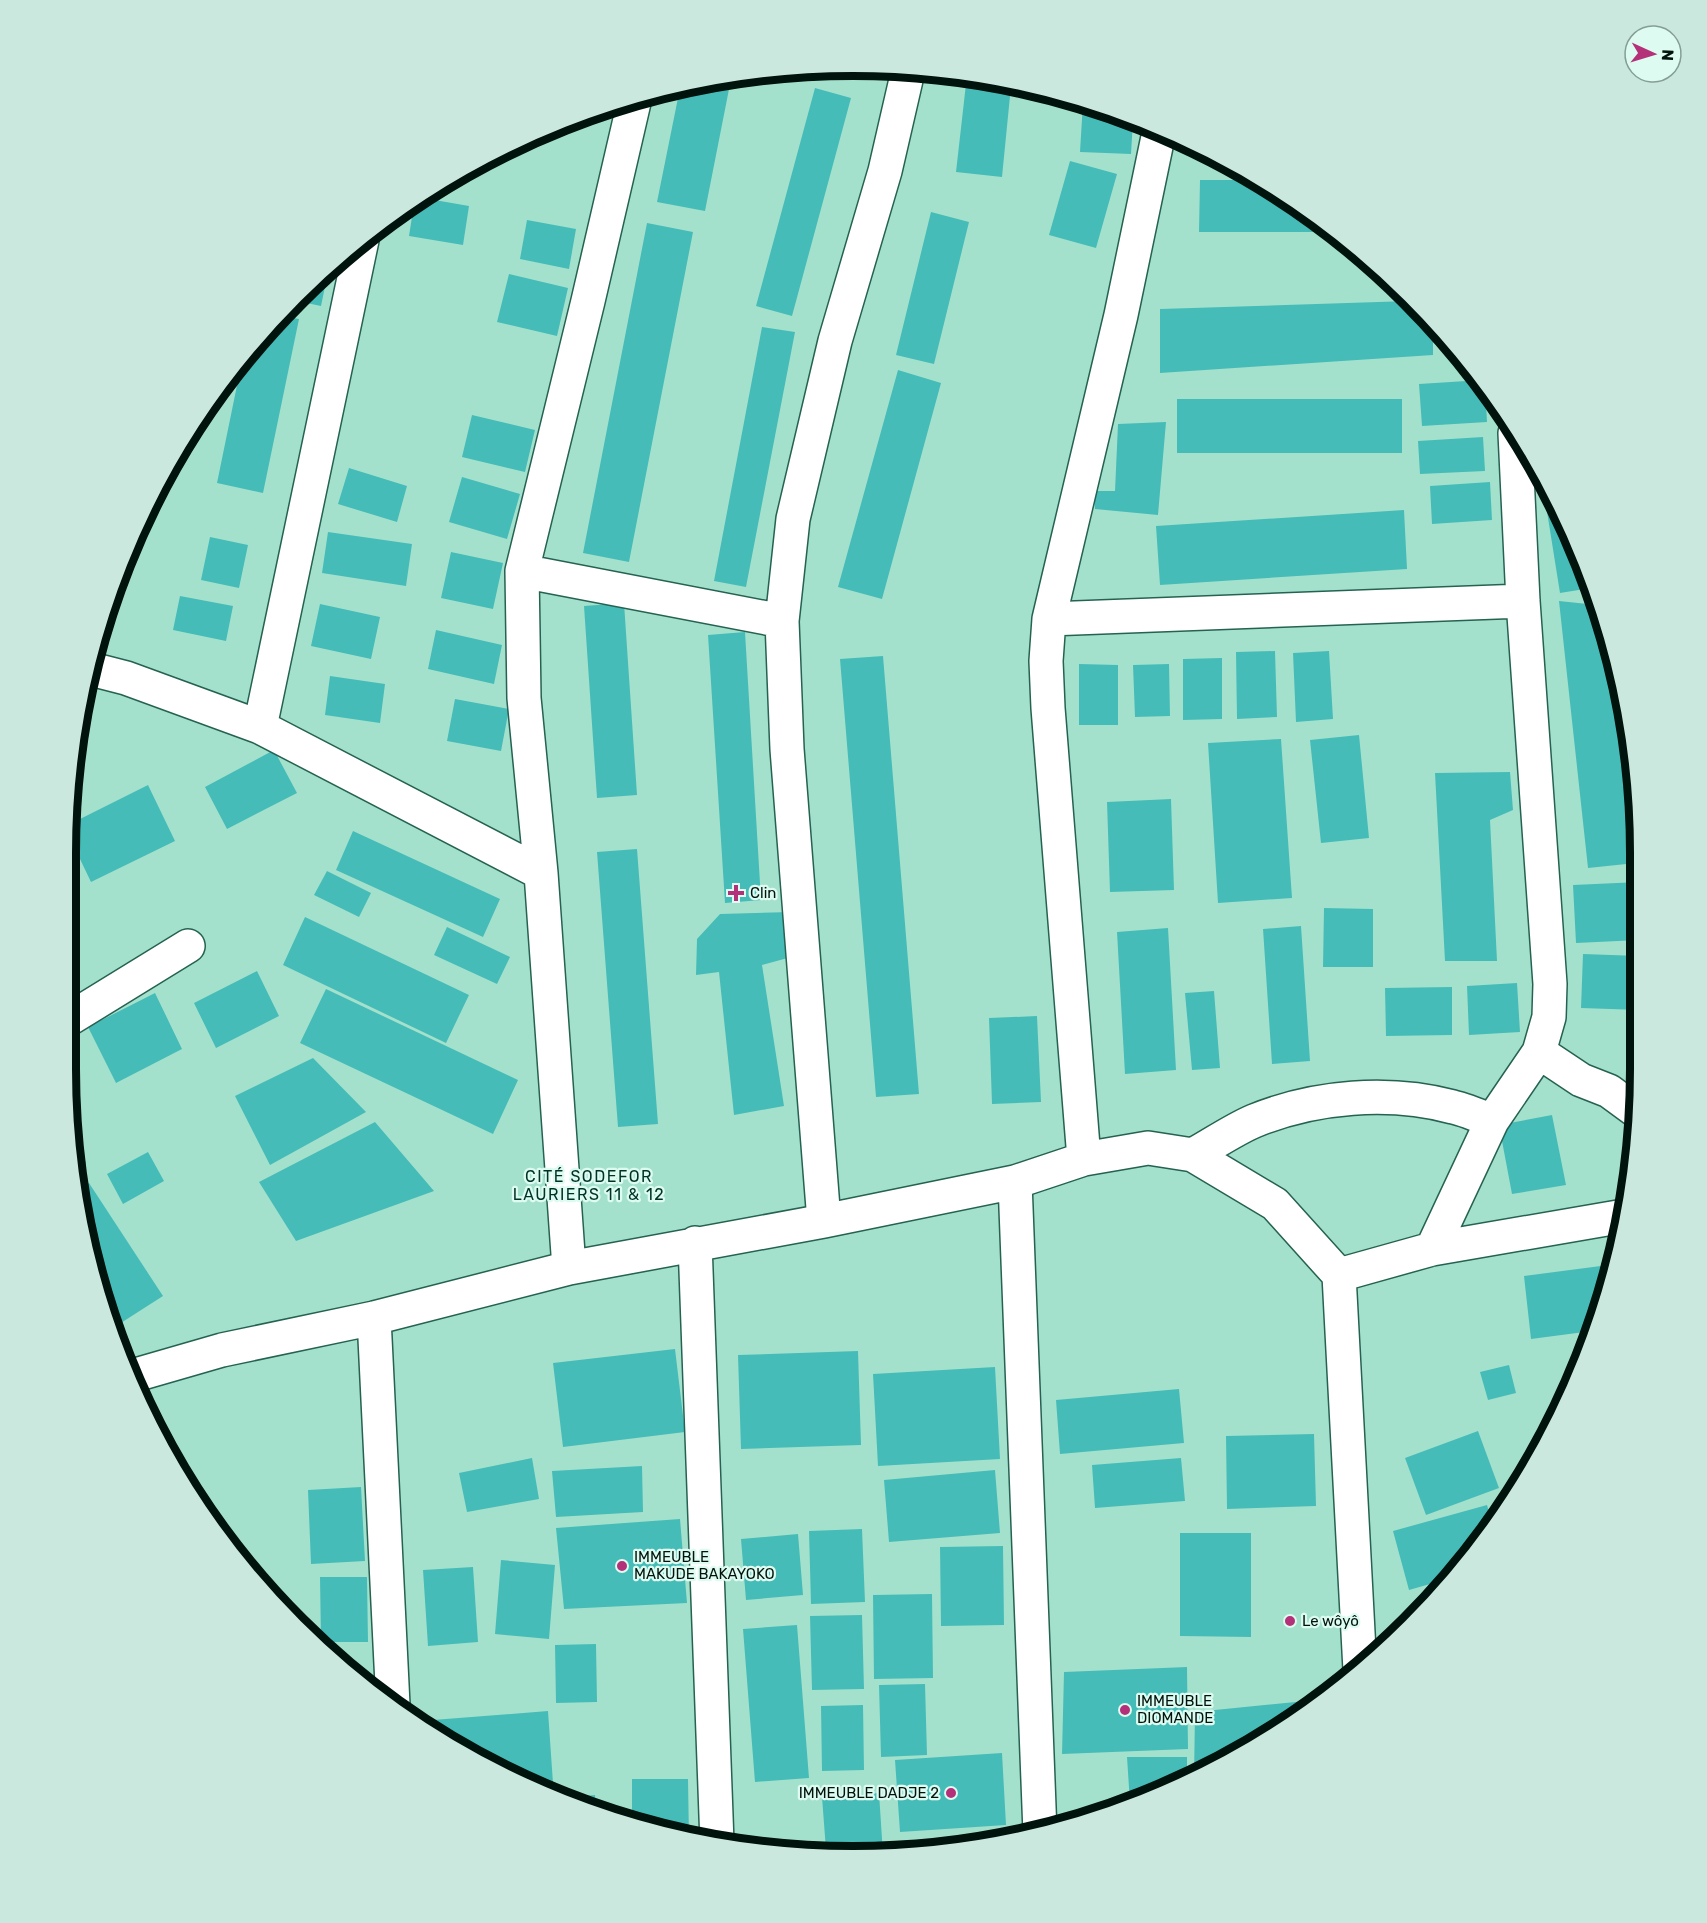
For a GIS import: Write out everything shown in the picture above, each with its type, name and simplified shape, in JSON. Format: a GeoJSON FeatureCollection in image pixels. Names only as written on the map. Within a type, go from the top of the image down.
{"type":"FeatureCollection","features":[{"type":"Feature","properties":{"kind":"street"},"geometry":{"type":"LineString","coordinates":[[824,1221],[787,749],[782,621],[793,519],[798,497],[835,341],[885,171],[906,78]]}},
{"type":"Feature","properties":{"kind":"street"},"geometry":{"type":"LineString","coordinates":[[569,1268],[541,873],[524,698],[522,571],[632,109]]}},
{"type":"Feature","properties":{"kind":"street"},"geometry":{"type":"LineString","coordinates":[[1084,1159],[1048,708],[1046,661],[1049,619],[1121,315],[1158,139]]}},
{"type":"Feature","properties":{"kind":"street"},"geometry":{"type":"LineString","coordinates":[[260,728],[359,254]]}},
{"type":"Feature","properties":{"kind":"street"},"geometry":{"type":"LineString","coordinates":[[1432,1249],[1492,1120],[1539,1052],[1549,1017],[1550,984],[1523,601],[1515,446]]}},
{"type":"Feature","properties":{"kind":"street"},"geometry":{"type":"LineString","coordinates":[[522,571],[782,621]]}},
{"type":"Feature","properties":{"kind":"street"},"geometry":{"type":"LineString","coordinates":[[1049,619],[1523,601]]}},
{"type":"Feature","properties":{"kind":"street"},"geometry":{"type":"LineString","coordinates":[[98,671],[126,678],[260,728],[541,873]]}},
{"type":"Feature","properties":{"kind":"street"},"geometry":{"type":"LineString","coordinates":[[76,1015],[188,946]]}},
{"type":"Feature","properties":{"kind":"street"},"geometry":{"type":"LineString","coordinates":[[1539,1052],[1581,1080],[1609,1091],[1629,1106]]}},
{"type":"Feature","properties":{"kind":"street"},"geometry":{"type":"LineString","coordinates":[[1193,1155],[1253,1121],[1309,1104],[1332,1101],[1367,1097],[1415,1101],[1453,1107],[1492,1120]]}},
{"type":"Feature","properties":{"kind":"street"},"geometry":{"type":"LineString","coordinates":[[139,1374],[222,1350],[374,1318],[569,1268],[824,1221],[1015,1182],[1084,1159],[1148,1148],[1193,1155],[1275,1204],[1339,1275],[1359,1659]]}},
{"type":"Feature","properties":{"kind":"street"},"geometry":{"type":"LineString","coordinates":[[1015,1182],[1040,1824]]}},
{"type":"Feature","properties":{"kind":"street"},"geometry":{"type":"LineString","coordinates":[[1339,1275],[1432,1249],[1617,1217]]}},
{"type":"Feature","properties":{"kind":"street"},"geometry":{"type":"LineString","coordinates":[[695,1243],[717,1834]]}},
{"type":"Feature","properties":{"kind":"street"},"geometry":{"type":"LineString","coordinates":[[374,1318],[393,1695]]}},
{"type":"Feature","properties":{"kind":"building"},"geometry":{"type":"Polygon","coordinates":[[[966,85],[1010,92],[1002,177],[956,172],[966,85]]]}},
{"type":"Feature","properties":{"kind":"building"},"geometry":{"type":"Polygon","coordinates":[[[730,87],[705,211],[657,202],[678,97],[730,87]]]}},
{"type":"Feature","properties":{"kind":"building"},"geometry":{"type":"Polygon","coordinates":[[[815,88],[851,98],[792,316],[756,306],[815,88]]]}},
{"type":"Feature","properties":{"kind":"building"},"geometry":{"type":"Polygon","coordinates":[[[1082,112],[1132,129],[1131,154],[1080,152],[1082,112]]]}},
{"type":"Feature","properties":{"kind":"building"},"geometry":{"type":"Polygon","coordinates":[[[1070,161],[1117,174],[1096,248],[1049,235],[1070,161]]]}},
{"type":"Feature","properties":{"kind":"building"},"geometry":{"type":"Polygon","coordinates":[[[1200,180],[1240,180],[1285,207],[1320,232],[1199,232],[1200,180]]]}},
{"type":"Feature","properties":{"kind":"building"},"geometry":{"type":"Polygon","coordinates":[[[434,200],[469,206],[463,245],[409,236],[412,214],[434,200]]]}},
{"type":"Feature","properties":{"kind":"building"},"geometry":{"type":"Polygon","coordinates":[[[931,212],[969,222],[934,364],[896,355],[931,212]]]}},
{"type":"Feature","properties":{"kind":"building"},"geometry":{"type":"Polygon","coordinates":[[[527,220],[576,229],[569,269],[520,259],[527,220]]]}},
{"type":"Feature","properties":{"kind":"building"},"geometry":{"type":"Polygon","coordinates":[[[647,223],[693,232],[629,562],[583,553],[647,223]]]}},
{"type":"Feature","properties":{"kind":"building"},"geometry":{"type":"Polygon","coordinates":[[[509,274],[568,288],[557,336],[497,322],[509,274]]]}},
{"type":"Feature","properties":{"kind":"building"},"geometry":{"type":"Polygon","coordinates":[[[326,284],[321,306],[305,303],[326,284]]]}},
{"type":"Feature","properties":{"kind":"building"},"geometry":{"type":"Polygon","coordinates":[[[1400,301],[1433,336],[1433,355],[1160,373],[1160,309],[1400,301]]]}},
{"type":"Feature","properties":{"kind":"building"},"geometry":{"type":"Polygon","coordinates":[[[291,318],[299,319],[263,493],[217,483],[238,378],[291,318]]]}},
{"type":"Feature","properties":{"kind":"building"},"geometry":{"type":"Polygon","coordinates":[[[762,327],[795,332],[746,587],[714,581],[762,327]]]}},
{"type":"Feature","properties":{"kind":"building"},"geometry":{"type":"Polygon","coordinates":[[[898,370],[941,383],[882,599],[838,587],[898,370]]]}},
{"type":"Feature","properties":{"kind":"building"},"geometry":{"type":"Polygon","coordinates":[[[1471,381],[1486,402],[1487,422],[1422,426],[1419,384],[1471,381]]]}},
{"type":"Feature","properties":{"kind":"building"},"geometry":{"type":"Polygon","coordinates":[[[1177,399],[1402,399],[1402,453],[1177,453],[1177,399]]]}},
{"type":"Feature","properties":{"kind":"building"},"geometry":{"type":"Polygon","coordinates":[[[472,415],[535,430],[525,472],[462,457],[472,415]]]}},
{"type":"Feature","properties":{"kind":"building"},"geometry":{"type":"Polygon","coordinates":[[[1166,422],[1158,515],[1095,509],[1094,491],[1115,491],[1118,424],[1166,422]]]}},
{"type":"Feature","properties":{"kind":"building"},"geometry":{"type":"Polygon","coordinates":[[[1483,437],[1485,471],[1420,474],[1418,441],[1483,437]]]}},
{"type":"Feature","properties":{"kind":"building"},"geometry":{"type":"Polygon","coordinates":[[[349,468],[407,486],[397,522],[338,504],[349,468]]]}},
{"type":"Feature","properties":{"kind":"building"},"geometry":{"type":"Polygon","coordinates":[[[462,477],[520,494],[507,539],[449,522],[462,477]]]}},
{"type":"Feature","properties":{"kind":"building"},"geometry":{"type":"Polygon","coordinates":[[[1490,482],[1492,520],[1432,524],[1430,486],[1490,482]]]}},
{"type":"Feature","properties":{"kind":"building"},"geometry":{"type":"Polygon","coordinates":[[[1545,501],[1583,589],[1560,593],[1545,501]]]}},
{"type":"Feature","properties":{"kind":"building"},"geometry":{"type":"Polygon","coordinates":[[[1404,510],[1407,569],[1160,585],[1156,526],[1404,510]]]}},
{"type":"Feature","properties":{"kind":"building"},"geometry":{"type":"Polygon","coordinates":[[[328,532],[412,544],[406,586],[322,573],[328,532]]]}},
{"type":"Feature","properties":{"kind":"building"},"geometry":{"type":"Polygon","coordinates":[[[210,537],[248,545],[239,588],[201,580],[210,537]]]}},
{"type":"Feature","properties":{"kind":"building"},"geometry":{"type":"Polygon","coordinates":[[[451,552],[503,563],[493,609],[441,598],[451,552]]]}},
{"type":"Feature","properties":{"kind":"building"},"geometry":{"type":"Polygon","coordinates":[[[180,596],[233,606],[226,641],[173,630],[180,596]]]}},
{"type":"Feature","properties":{"kind":"building"},"geometry":{"type":"Polygon","coordinates":[[[1559,601],[1589,604],[1616,702],[1624,752],[1629,803],[1630,864],[1588,868],[1559,601]]]}},
{"type":"Feature","properties":{"kind":"building"},"geometry":{"type":"Polygon","coordinates":[[[624,603],[637,795],[597,798],[584,606],[624,603]]]}},
{"type":"Feature","properties":{"kind":"building"},"geometry":{"type":"Polygon","coordinates":[[[320,604],[380,617],[371,659],[311,646],[320,604]]]}},
{"type":"Feature","properties":{"kind":"building"},"geometry":{"type":"Polygon","coordinates":[[[436,630],[502,645],[494,684],[428,669],[436,630]]]}},
{"type":"Feature","properties":{"kind":"building"},"geometry":{"type":"Polygon","coordinates":[[[745,632],[761,900],[725,903],[708,635],[745,632]]]}},
{"type":"Feature","properties":{"kind":"building"},"geometry":{"type":"Polygon","coordinates":[[[1275,651],[1277,717],[1237,719],[1236,652],[1275,651]]]}},
{"type":"Feature","properties":{"kind":"building"},"geometry":{"type":"Polygon","coordinates":[[[1329,651],[1333,719],[1296,722],[1293,653],[1329,651]]]}},
{"type":"Feature","properties":{"kind":"building"},"geometry":{"type":"Polygon","coordinates":[[[883,656],[919,1094],[876,1097],[840,659],[883,656]]]}},
{"type":"Feature","properties":{"kind":"building"},"geometry":{"type":"Polygon","coordinates":[[[1222,658],[1222,719],[1183,720],[1183,659],[1222,658]]]}},
{"type":"Feature","properties":{"kind":"building"},"geometry":{"type":"Polygon","coordinates":[[[1079,664],[1118,665],[1118,725],[1079,725],[1079,664]]]}},
{"type":"Feature","properties":{"kind":"building"},"geometry":{"type":"Polygon","coordinates":[[[1169,664],[1170,716],[1135,717],[1133,665],[1169,664]]]}},
{"type":"Feature","properties":{"kind":"building"},"geometry":{"type":"Polygon","coordinates":[[[330,676],[385,684],[380,723],[325,715],[330,676]]]}},
{"type":"Feature","properties":{"kind":"building"},"geometry":{"type":"Polygon","coordinates":[[[455,699],[509,709],[501,751],[447,741],[455,699]]]}},
{"type":"Feature","properties":{"kind":"building"},"geometry":{"type":"Polygon","coordinates":[[[1359,735],[1369,838],[1321,843],[1310,740],[1359,735]]]}},
{"type":"Feature","properties":{"kind":"building"},"geometry":{"type":"Polygon","coordinates":[[[1281,739],[1292,898],[1218,903],[1208,743],[1281,739]]]}},
{"type":"Feature","properties":{"kind":"building"},"geometry":{"type":"Polygon","coordinates":[[[274,750],[297,793],[227,829],[205,787],[274,750]]]}},
{"type":"Feature","properties":{"kind":"building"},"geometry":{"type":"Polygon","coordinates":[[[1510,772],[1513,810],[1490,820],[1497,961],[1445,961],[1435,773],[1510,772]]]}},
{"type":"Feature","properties":{"kind":"building"},"geometry":{"type":"Polygon","coordinates":[[[148,785],[175,841],[91,882],[76,851],[77,820],[148,785]]]}},
{"type":"Feature","properties":{"kind":"building"},"geometry":{"type":"Polygon","coordinates":[[[1171,799],[1174,890],[1110,892],[1107,802],[1171,799]]]}},
{"type":"Feature","properties":{"kind":"building"},"geometry":{"type":"Polygon","coordinates":[[[353,831],[500,899],[483,937],[336,870],[353,831]]]}},
{"type":"Feature","properties":{"kind":"building"},"geometry":{"type":"Polygon","coordinates":[[[637,849],[658,1124],[618,1127],[597,852],[637,849]]]}},
{"type":"Feature","properties":{"kind":"building"},"geometry":{"type":"Polygon","coordinates":[[[327,871],[371,893],[359,917],[314,895],[327,871]]]}},
{"type":"Feature","properties":{"kind":"building"},"geometry":{"type":"Polygon","coordinates":[[[1630,882],[1630,940],[1576,943],[1573,885],[1630,882]]]}},
{"type":"Feature","properties":{"kind":"building"},"geometry":{"type":"Polygon","coordinates":[[[1324,908],[1373,909],[1373,967],[1323,967],[1324,908]]]}},
{"type":"Feature","properties":{"kind":"building"},"geometry":{"type":"Polygon","coordinates":[[[792,912],[795,956],[762,965],[784,1106],[734,1115],[719,972],[696,975],[697,939],[720,914],[792,912]]]}},
{"type":"Feature","properties":{"kind":"building"},"geometry":{"type":"Polygon","coordinates":[[[305,917],[469,995],[446,1043],[283,965],[305,917]]]}},
{"type":"Feature","properties":{"kind":"building"},"geometry":{"type":"Polygon","coordinates":[[[1301,926],[1310,1061],[1272,1064],[1263,929],[1301,926]]]}},
{"type":"Feature","properties":{"kind":"building"},"geometry":{"type":"Polygon","coordinates":[[[447,927],[510,957],[497,984],[434,955],[447,927]]]}},
{"type":"Feature","properties":{"kind":"building"},"geometry":{"type":"Polygon","coordinates":[[[1168,928],[1176,1070],[1125,1074],[1117,932],[1168,928]]]}},
{"type":"Feature","properties":{"kind":"building"},"geometry":{"type":"Polygon","coordinates":[[[1583,954],[1630,956],[1630,1010],[1581,1008],[1583,954]]]}},
{"type":"Feature","properties":{"kind":"building"},"geometry":{"type":"Polygon","coordinates":[[[257,971],[279,1016],[216,1048],[194,1003],[257,971]]]}},
{"type":"Feature","properties":{"kind":"building"},"geometry":{"type":"Polygon","coordinates":[[[1517,983],[1520,1032],[1469,1035],[1467,986],[1517,983]]]}},
{"type":"Feature","properties":{"kind":"building"},"geometry":{"type":"Polygon","coordinates":[[[1452,987],[1452,1035],[1386,1036],[1385,988],[1452,987]]]}},
{"type":"Feature","properties":{"kind":"building"},"geometry":{"type":"Polygon","coordinates":[[[326,989],[518,1080],[493,1134],[300,1043],[326,989]]]}},
{"type":"Feature","properties":{"kind":"building"},"geometry":{"type":"Polygon","coordinates":[[[1214,991],[1220,1068],[1192,1070],[1185,993],[1214,991]]]}},
{"type":"Feature","properties":{"kind":"building"},"geometry":{"type":"Polygon","coordinates":[[[155,993],[182,1049],[116,1083],[88,1027],[155,993]]]}},
{"type":"Feature","properties":{"kind":"building"},"geometry":{"type":"Polygon","coordinates":[[[1037,1016],[1041,1102],[992,1104],[989,1018],[1037,1016]]]}},
{"type":"Feature","properties":{"kind":"building"},"geometry":{"type":"Polygon","coordinates":[[[313,1058],[366,1112],[270,1165],[235,1096],[313,1058]]]}},
{"type":"Feature","properties":{"kind":"building"},"geometry":{"type":"Polygon","coordinates":[[[1552,1115],[1566,1185],[1512,1194],[1499,1125],[1552,1115]]]}},
{"type":"Feature","properties":{"kind":"building"},"geometry":{"type":"Polygon","coordinates":[[[375,1122],[434,1191],[296,1241],[259,1182],[375,1122]]]}},
{"type":"Feature","properties":{"kind":"building"},"geometry":{"type":"Polygon","coordinates":[[[148,1152],[164,1181],[123,1204],[107,1174],[148,1152]]]}},
{"type":"Feature","properties":{"kind":"building"},"geometry":{"type":"Polygon","coordinates":[[[89,1183],[163,1296],[120,1324],[103,1271],[85,1186],[89,1183]]]}},
{"type":"Feature","properties":{"kind":"building"},"geometry":{"type":"Polygon","coordinates":[[[1605,1265],[1584,1332],[1531,1339],[1524,1276],[1605,1265]]]}},
{"type":"Feature","properties":{"kind":"building"},"geometry":{"type":"Polygon","coordinates":[[[675,1349],[685,1432],[563,1447],[553,1363],[675,1349]]]}},
{"type":"Feature","properties":{"kind":"building"},"geometry":{"type":"Polygon","coordinates":[[[858,1351],[861,1445],[741,1449],[738,1355],[858,1351]]]}},
{"type":"Feature","properties":{"kind":"building"},"geometry":{"type":"Polygon","coordinates":[[[1509,1365],[1516,1393],[1488,1400],[1480,1372],[1509,1365]]]}},
{"type":"Feature","properties":{"kind":"building"},"geometry":{"type":"Polygon","coordinates":[[[995,1367],[1000,1459],[878,1466],[873,1374],[995,1367]]]}},
{"type":"Feature","properties":{"kind":"building"},"geometry":{"type":"Polygon","coordinates":[[[1179,1389],[1184,1443],[1060,1454],[1056,1400],[1179,1389]]]}},
{"type":"Feature","properties":{"kind":"building"},"geometry":{"type":"Polygon","coordinates":[[[1478,1431],[1499,1488],[1426,1515],[1405,1458],[1478,1431]]]}},
{"type":"Feature","properties":{"kind":"building"},"geometry":{"type":"Polygon","coordinates":[[[1314,1434],[1316,1506],[1227,1509],[1226,1436],[1314,1434]]]}},
{"type":"Feature","properties":{"kind":"building"},"geometry":{"type":"Polygon","coordinates":[[[532,1458],[539,1499],[467,1512],[459,1473],[532,1458]]]}},
{"type":"Feature","properties":{"kind":"building"},"geometry":{"type":"Polygon","coordinates":[[[1181,1458],[1185,1501],[1095,1508],[1092,1465],[1181,1458]]]}},
{"type":"Feature","properties":{"kind":"building"},"geometry":{"type":"Polygon","coordinates":[[[642,1466],[643,1512],[556,1517],[552,1471],[642,1466]]]}},
{"type":"Feature","properties":{"kind":"building"},"geometry":{"type":"Polygon","coordinates":[[[995,1470],[1000,1533],[889,1542],[884,1480],[995,1470]]]}},
{"type":"Feature","properties":{"kind":"building"},"geometry":{"type":"Polygon","coordinates":[[[361,1487],[365,1561],[311,1564],[308,1490],[361,1487]]]}},
{"type":"Feature","properties":{"kind":"building"},"geometry":{"type":"Polygon","coordinates":[[[1487,1505],[1490,1515],[1438,1582],[1409,1590],[1393,1531],[1487,1505]]]}},
{"type":"Feature","properties":{"kind":"building","name":"IMMEUBLE MAKUDE BAKAYOKO"},"geometry":{"type":"Polygon","coordinates":[[[680,1519],[687,1603],[564,1609],[556,1528],[680,1519]]]}},
{"type":"Feature","properties":{"kind":"building"},"geometry":{"type":"Polygon","coordinates":[[[862,1529],[865,1602],[811,1604],[809,1531],[862,1529]]]}},
{"type":"Feature","properties":{"kind":"building"},"geometry":{"type":"Polygon","coordinates":[[[1180,1533],[1251,1533],[1251,1637],[1180,1636],[1180,1533]]]}},
{"type":"Feature","properties":{"kind":"building"},"geometry":{"type":"Polygon","coordinates":[[[798,1534],[803,1595],[746,1600],[741,1539],[798,1534]]]}},
{"type":"Feature","properties":{"kind":"building"},"geometry":{"type":"Polygon","coordinates":[[[1003,1546],[1004,1625],[941,1626],[940,1547],[1003,1546]]]}},
{"type":"Feature","properties":{"kind":"building"},"geometry":{"type":"Polygon","coordinates":[[[501,1560],[555,1565],[549,1639],[495,1634],[501,1560]]]}},
{"type":"Feature","properties":{"kind":"building"},"geometry":{"type":"Polygon","coordinates":[[[473,1567],[478,1642],[428,1646],[423,1570],[473,1567]]]}},
{"type":"Feature","properties":{"kind":"building"},"geometry":{"type":"Polygon","coordinates":[[[320,1577],[367,1577],[368,1642],[328,1642],[321,1635],[320,1577]]]}},
{"type":"Feature","properties":{"kind":"building"},"geometry":{"type":"Polygon","coordinates":[[[932,1594],[933,1678],[874,1679],[873,1595],[932,1594]]]}},
{"type":"Feature","properties":{"kind":"building"},"geometry":{"type":"Polygon","coordinates":[[[862,1615],[864,1689],[812,1690],[810,1616],[862,1615]]]}},
{"type":"Feature","properties":{"kind":"building"},"geometry":{"type":"Polygon","coordinates":[[[797,1625],[809,1778],[755,1782],[743,1629],[797,1625]]]}},
{"type":"Feature","properties":{"kind":"building"},"geometry":{"type":"Polygon","coordinates":[[[596,1644],[597,1702],[556,1703],[555,1645],[596,1644]]]}},
{"type":"Feature","properties":{"kind":"building","name":"IMMEUBLE DIOMANDE"},"geometry":{"type":"Polygon","coordinates":[[[1187,1667],[1188,1749],[1062,1754],[1064,1672],[1187,1667]]]}},
{"type":"Feature","properties":{"kind":"building"},"geometry":{"type":"Polygon","coordinates":[[[925,1684],[927,1755],[881,1757],[879,1685],[925,1684]]]}},
{"type":"Feature","properties":{"kind":"building"},"geometry":{"type":"Polygon","coordinates":[[[1306,1701],[1242,1742],[1194,1767],[1195,1712],[1306,1701]]]}},
{"type":"Feature","properties":{"kind":"building"},"geometry":{"type":"Polygon","coordinates":[[[863,1705],[864,1770],[822,1771],[821,1706],[863,1705]]]}},
{"type":"Feature","properties":{"kind":"building"},"geometry":{"type":"Polygon","coordinates":[[[548,1711],[553,1783],[548,1783],[510,1766],[429,1720],[548,1711]]]}},
{"type":"Feature","properties":{"kind":"building","name":"IMMEUBLE DADJE 2"},"geometry":{"type":"Polygon","coordinates":[[[1002,1753],[1006,1825],[900,1832],[895,1760],[1002,1753]]]}},
{"type":"Feature","properties":{"kind":"building"},"geometry":{"type":"Polygon","coordinates":[[[1127,1757],[1187,1757],[1187,1771],[1129,1795],[1127,1757]]]}},
{"type":"Feature","properties":{"kind":"building"},"geometry":{"type":"Polygon","coordinates":[[[632,1779],[688,1779],[689,1829],[632,1814],[632,1779]]]}},
{"type":"Feature","properties":{"kind":"building"},"geometry":{"type":"Polygon","coordinates":[[[879,1793],[882,1845],[826,1845],[822,1797],[879,1793]]]}},
{"type":"Feature","properties":{"kind":"building"},"geometry":{"type":"Polygon","coordinates":[[[595,1795],[595,1802],[580,1796],[595,1795]]]}},
{"type":"Feature","properties":{"kind":"building"},"geometry":{"type":"Polygon","coordinates":[[[959,1839],[904,1845],[889,1844],[959,1839]]]}},
{"type":"Feature","properties":{"kind":"place","name":"Clin"},"geometry":{"type":"Point","coordinates":[736,893]}},
{"type":"Feature","properties":{"kind":"place","name":"IMMEUBLE MAKUDE BAKAYOKO"},"geometry":{"type":"Point","coordinates":[622,1566]}},
{"type":"Feature","properties":{"kind":"place","name":"Le wôyô"},"geometry":{"type":"Point","coordinates":[1290,1621]}},
{"type":"Feature","properties":{"kind":"place","name":"IMMEUBLE DIOMANDE"},"geometry":{"type":"Point","coordinates":[1125,1710]}},
{"type":"Feature","properties":{"kind":"place","name":"IMMEUBLE DADJE 2"},"geometry":{"type":"Point","coordinates":[951,1793]}},
{"type":"Feature","properties":{"kind":"district","name":"CITÉ SODEFOR LAURIERS 11 & 12"},"geometry":{"type":"Point","coordinates":[589,1185]}}]}
